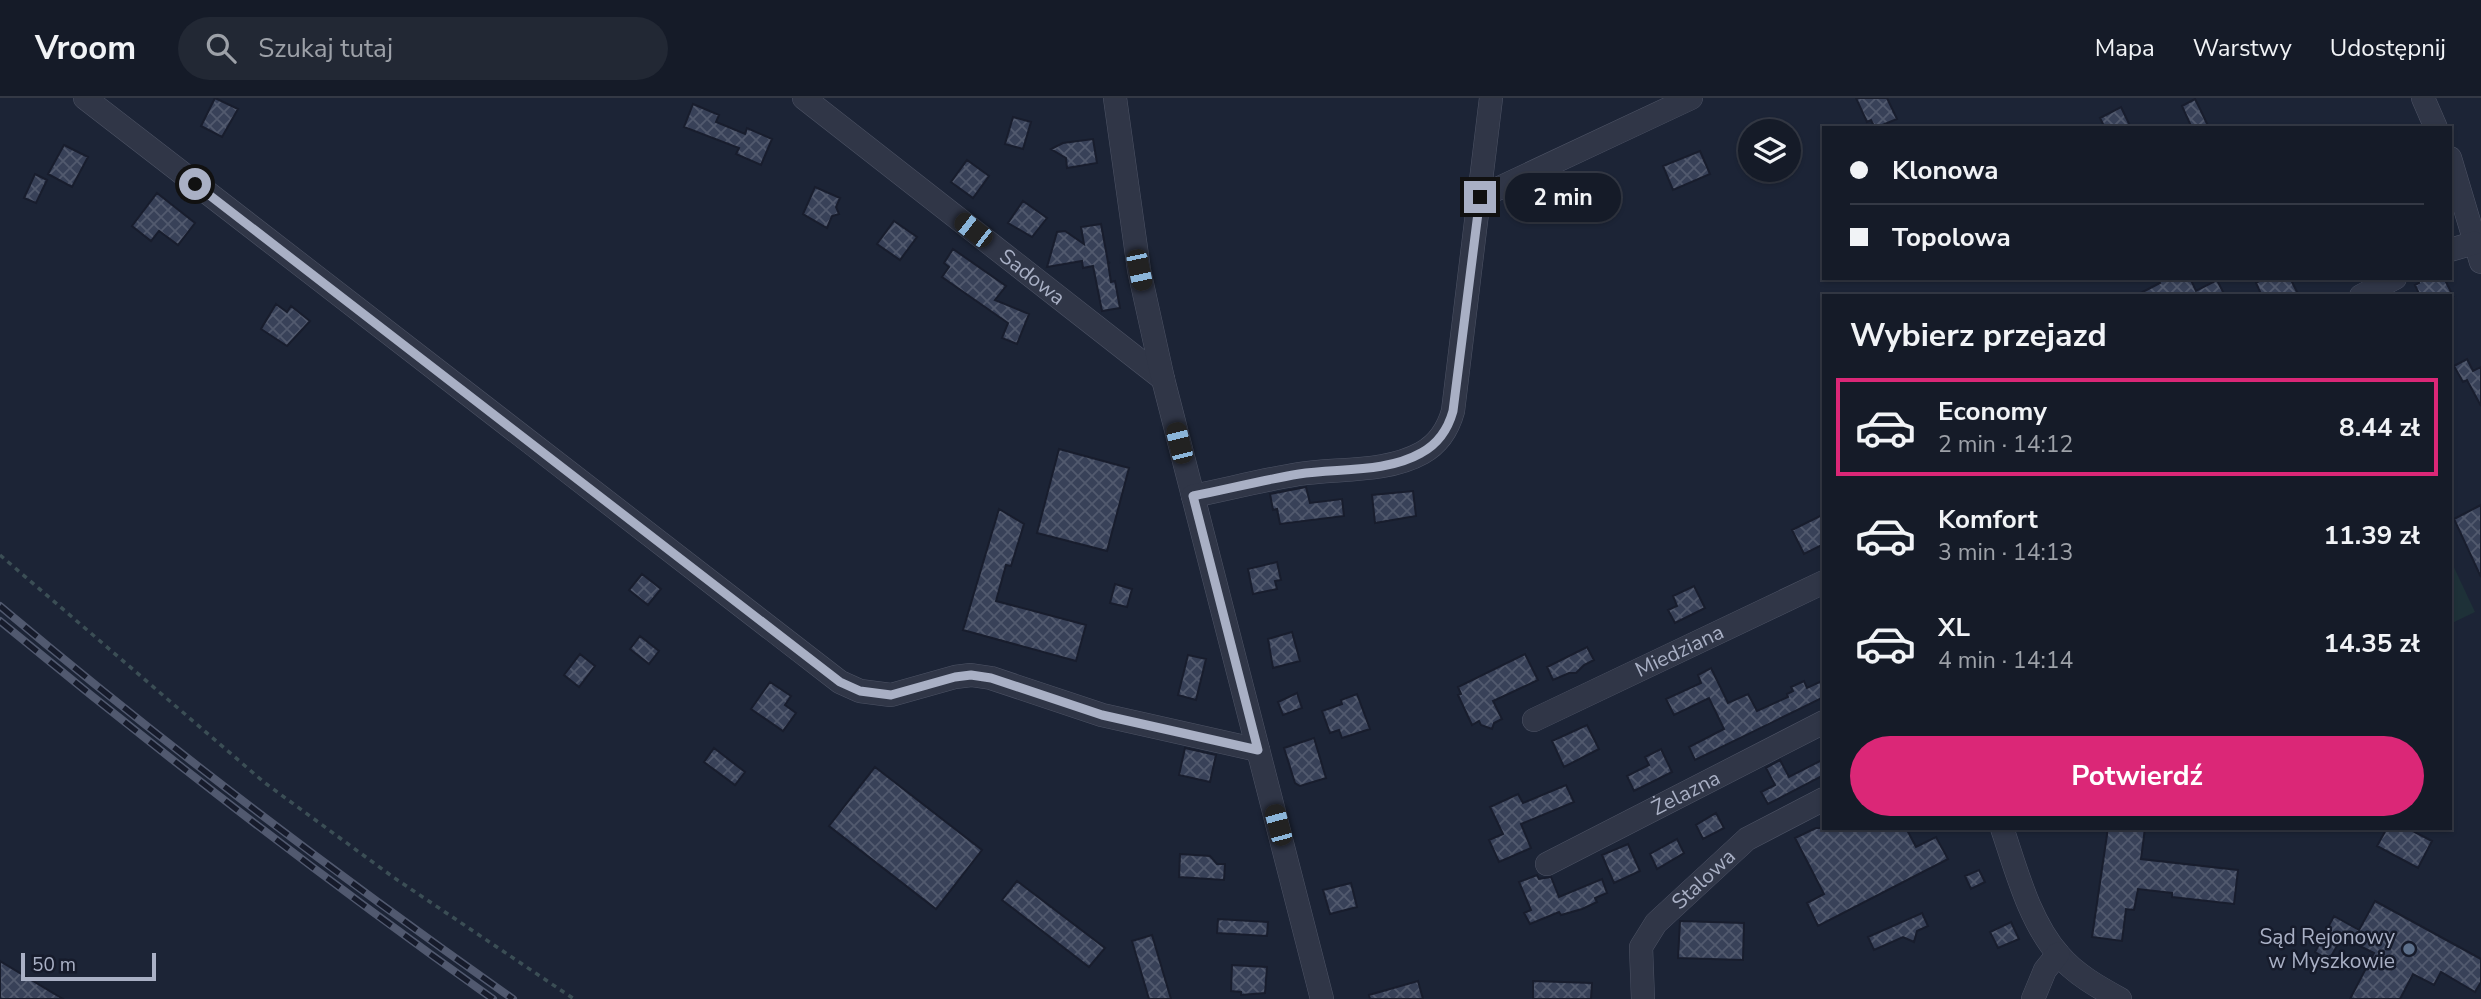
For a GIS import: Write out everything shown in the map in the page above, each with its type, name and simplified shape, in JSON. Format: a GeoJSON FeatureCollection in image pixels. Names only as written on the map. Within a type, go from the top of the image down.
{"type":"FeatureCollection","features":[{"type":"Feature","properties":{"kind":"street"},"geometry":{"type":"LineString","coordinates":[[85,98],[840,682],[860,691],[891,695],[955,677],[981,677],[1102,715],[1258,750]]}},
{"type":"Feature","properties":{"kind":"street","name":"Sadowa"},"geometry":{"type":"LineString","coordinates":[[804,98],[1163,379]]}},
{"type":"Feature","properties":{"kind":"street"},"geometry":{"type":"LineString","coordinates":[[1115,98],[1139,270],[1163,379],[1322,999]]}},
{"type":"Feature","properties":{"kind":"street"},"geometry":{"type":"LineString","coordinates":[[1193,496],[1299,474],[1393,463],[1422,453],[1434,444],[1448,426],[1453,411],[1491,98]]}},
{"type":"Feature","properties":{"kind":"street"},"geometry":{"type":"LineString","coordinates":[[1480,197],[1691,98]]}},
{"type":"Feature","properties":{"kind":"street"},"geometry":{"type":"LineString","coordinates":[[2423,98],[2435,126]]}},
{"type":"Feature","properties":{"kind":"street"},"geometry":{"type":"LineString","coordinates":[[2452,165],[2477,252],[2452,250]]}},
{"type":"Feature","properties":{"kind":"street"},"geometry":{"type":"LineString","coordinates":[[2365,294],[2391,280]]}},
{"type":"Feature","properties":{"kind":"street","name":"Miedziana"},"geometry":{"type":"LineString","coordinates":[[1534,720],[1822,583]]}},
{"type":"Feature","properties":{"kind":"street","name":"Żelazna"},"geometry":{"type":"LineString","coordinates":[[1547,864],[1822,723]]}},
{"type":"Feature","properties":{"kind":"street","name":"Stalowa"},"geometry":{"type":"LineString","coordinates":[[1643,999],[1641,947],[1652,929],[1670,909],[1747,839],[1822,800]]}},
{"type":"Feature","properties":{"kind":"street"},"geometry":{"type":"LineString","coordinates":[[2003,830],[2030,904],[2058,954],[2086,979],[2120,999]]}},
{"type":"Feature","properties":{"kind":"street"},"geometry":{"type":"LineString","coordinates":[[2033,999],[2045,970],[2058,954]]}},
{"type":"Feature","properties":{"kind":"path"},"geometry":{"type":"LineString","coordinates":[[0,555],[265,783],[393,877],[574,999]]}},
{"type":"Feature","properties":{"kind":"shaded area"},"geometry":{"type":"Polygon","coordinates":[[[2452,563],[2475,612],[2452,623],[2452,563]]]}},
{"type":"Feature","properties":{"kind":"building"},"geometry":{"type":"Polygon","coordinates":[[[215,98],[238,109],[222,137],[201,126],[215,98]]]}},
{"type":"Feature","properties":{"kind":"building"},"geometry":{"type":"Polygon","coordinates":[[[1856,98],[1887,98],[1897,119],[1880,126],[1874,126],[1871,120],[1867,122],[1856,98]]]}},
{"type":"Feature","properties":{"kind":"building"},"geometry":{"type":"Polygon","coordinates":[[[2195,99],[2208,126],[2191,126],[2182,106],[2195,99]]]}},
{"type":"Feature","properties":{"kind":"building"},"geometry":{"type":"Polygon","coordinates":[[[693,104],[719,115],[716,122],[745,134],[747,128],[772,139],[761,165],[736,154],[739,148],[684,127],[693,104]]]}},
{"type":"Feature","properties":{"kind":"building"},"geometry":{"type":"Polygon","coordinates":[[[2121,107],[2130,126],[2104,126],[2100,118],[2121,107]]]}},
{"type":"Feature","properties":{"kind":"building"},"geometry":{"type":"Polygon","coordinates":[[[1013,117],[1031,122],[1023,149],[1005,144],[1013,117]]]}},
{"type":"Feature","properties":{"kind":"building"},"geometry":{"type":"Polygon","coordinates":[[[1093,139],[1097,163],[1067,168],[1066,158],[1051,149],[1063,143],[1093,139]]]}},
{"type":"Feature","properties":{"kind":"building"},"geometry":{"type":"Polygon","coordinates":[[[64,145],[88,157],[72,187],[48,174],[64,145]]]}},
{"type":"Feature","properties":{"kind":"building"},"geometry":{"type":"Polygon","coordinates":[[[1700,151],[1710,174],[1673,190],[1663,166],[1700,151]]]}},
{"type":"Feature","properties":{"kind":"building"},"geometry":{"type":"Polygon","coordinates":[[[967,160],[989,176],[973,198],[951,182],[967,160]]]}},
{"type":"Feature","properties":{"kind":"building"},"geometry":{"type":"Polygon","coordinates":[[[35,174],[47,180],[36,203],[24,198],[35,174]]]}},
{"type":"Feature","properties":{"kind":"building"},"geometry":{"type":"Polygon","coordinates":[[[815,187],[840,198],[836,207],[839,214],[832,216],[827,228],[803,214],[815,187]]]}},
{"type":"Feature","properties":{"kind":"building"},"geometry":{"type":"Polygon","coordinates":[[[157,193],[195,223],[178,245],[159,231],[151,241],[132,226],[157,193]]]}},
{"type":"Feature","properties":{"kind":"building"},"geometry":{"type":"Polygon","coordinates":[[[1023,201],[1047,218],[1032,237],[1008,223],[1023,201]]]}},
{"type":"Feature","properties":{"kind":"building"},"geometry":{"type":"Polygon","coordinates":[[[894,221],[917,237],[900,260],[877,244],[894,221]]]}},
{"type":"Feature","properties":{"kind":"building"},"geometry":{"type":"Polygon","coordinates":[[[1101,224],[1110,263],[1111,282],[1115,281],[1120,308],[1102,311],[1093,266],[1083,268],[1082,261],[1047,267],[1057,232],[1065,231],[1084,244],[1081,227],[1101,224]]]}},
{"type":"Feature","properties":{"kind":"building"},"geometry":{"type":"Polygon","coordinates":[[[953,249],[1006,286],[995,300],[1029,314],[1017,344],[1002,338],[1008,323],[942,277],[949,267],[944,263],[953,249]]]}},
{"type":"Feature","properties":{"kind":"building"},"geometry":{"type":"Polygon","coordinates":[[[2159,280],[2191,280],[2196,291],[2217,280],[2224,294],[2139,294],[2160,283],[2159,280]]]}},
{"type":"Feature","properties":{"kind":"building"},"geometry":{"type":"Polygon","coordinates":[[[2261,280],[2291,280],[2298,294],[2261,294],[2256,283],[2261,280]]]}},
{"type":"Feature","properties":{"kind":"building"},"geometry":{"type":"Polygon","coordinates":[[[2418,280],[2445,280],[2452,294],[2419,294],[2415,285],[2419,283],[2418,280]]]}},
{"type":"Feature","properties":{"kind":"building"},"geometry":{"type":"Polygon","coordinates":[[[276,304],[287,312],[291,306],[310,321],[287,346],[261,329],[276,304]]]}},
{"type":"Feature","properties":{"kind":"building"},"geometry":{"type":"Polygon","coordinates":[[[2467,359],[2473,371],[2481,367],[2481,406],[2467,380],[2463,382],[2454,366],[2467,359]]]}},
{"type":"Feature","properties":{"kind":"building"},"geometry":{"type":"Polygon","coordinates":[[[1059,449],[1129,468],[1107,551],[1037,533],[1059,449]]]}},
{"type":"Feature","properties":{"kind":"building"},"geometry":{"type":"Polygon","coordinates":[[[1306,487],[1310,503],[1342,499],[1344,516],[1280,524],[1277,509],[1273,510],[1270,494],[1306,487]]]}},
{"type":"Feature","properties":{"kind":"building"},"geometry":{"type":"Polygon","coordinates":[[[1413,491],[1416,516],[1375,523],[1372,495],[1413,491]]]}},
{"type":"Feature","properties":{"kind":"building"},"geometry":{"type":"Polygon","coordinates":[[[2481,505],[2481,577],[2454,519],[2481,505]]]}},
{"type":"Feature","properties":{"kind":"building"},"geometry":{"type":"Polygon","coordinates":[[[999,509],[1024,524],[1011,566],[1006,565],[996,601],[1086,625],[1076,661],[963,630],[999,509]]]}},
{"type":"Feature","properties":{"kind":"building"},"geometry":{"type":"Polygon","coordinates":[[[1822,515],[1822,545],[1804,554],[1792,530],[1822,515]]]}},
{"type":"Feature","properties":{"kind":"building"},"geometry":{"type":"Polygon","coordinates":[[[1277,562],[1281,580],[1275,581],[1277,589],[1253,594],[1248,569],[1277,562]]]}},
{"type":"Feature","properties":{"kind":"building"},"geometry":{"type":"Polygon","coordinates":[[[642,574],[661,589],[648,605],[629,590],[642,574]]]}},
{"type":"Feature","properties":{"kind":"building"},"geometry":{"type":"Polygon","coordinates":[[[1115,584],[1132,589],[1127,607],[1110,603],[1115,584]]]}},
{"type":"Feature","properties":{"kind":"building"},"geometry":{"type":"Polygon","coordinates":[[[1694,586],[1705,608],[1675,623],[1668,610],[1677,606],[1673,596],[1694,586]]]}},
{"type":"Feature","properties":{"kind":"building"},"geometry":{"type":"Polygon","coordinates":[[[1292,632],[1300,661],[1273,668],[1268,639],[1292,632]]]}},
{"type":"Feature","properties":{"kind":"building"},"geometry":{"type":"Polygon","coordinates":[[[640,636],[659,651],[649,664],[630,649],[640,636]]]}},
{"type":"Feature","properties":{"kind":"building"},"geometry":{"type":"Polygon","coordinates":[[[1587,647],[1594,660],[1576,673],[1553,680],[1547,667],[1587,647]]]}},
{"type":"Feature","properties":{"kind":"building"},"geometry":{"type":"Polygon","coordinates":[[[580,654],[595,666],[579,687],[564,675],[580,654]]]}},
{"type":"Feature","properties":{"kind":"building"},"geometry":{"type":"Polygon","coordinates":[[[1525,654],[1538,680],[1493,701],[1502,719],[1494,723],[1492,729],[1481,725],[1479,721],[1472,725],[1458,695],[1461,694],[1458,687],[1525,654]]]}},
{"type":"Feature","properties":{"kind":"building"},"geometry":{"type":"Polygon","coordinates":[[[1188,655],[1206,659],[1196,700],[1178,695],[1188,655]]]}},
{"type":"Feature","properties":{"kind":"building"},"geometry":{"type":"Polygon","coordinates":[[[1711,668],[1728,703],[1748,694],[1757,711],[1788,697],[1787,694],[1793,691],[1791,687],[1804,681],[1807,688],[1822,681],[1822,698],[1695,760],[1689,747],[1724,729],[1709,698],[1674,715],[1666,699],[1701,683],[1698,675],[1711,668]]]}},
{"type":"Feature","properties":{"kind":"building"},"geometry":{"type":"Polygon","coordinates":[[[770,682],[791,696],[785,705],[796,713],[783,731],[751,709],[770,682]]]}},
{"type":"Feature","properties":{"kind":"building"},"geometry":{"type":"Polygon","coordinates":[[[1297,693],[1302,708],[1283,715],[1278,702],[1297,693]]]}},
{"type":"Feature","properties":{"kind":"building"},"geometry":{"type":"Polygon","coordinates":[[[1357,694],[1370,729],[1342,738],[1339,730],[1330,733],[1322,711],[1342,704],[1341,700],[1357,694]]]}},
{"type":"Feature","properties":{"kind":"building"},"geometry":{"type":"Polygon","coordinates":[[[1587,725],[1599,749],[1564,767],[1552,741],[1587,725]]]}},
{"type":"Feature","properties":{"kind":"building"},"geometry":{"type":"Polygon","coordinates":[[[1314,738],[1326,778],[1300,786],[1295,783],[1284,748],[1314,738]]]}},
{"type":"Feature","properties":{"kind":"building"},"geometry":{"type":"Polygon","coordinates":[[[714,748],[745,772],[735,785],[704,762],[714,748]]]}},
{"type":"Feature","properties":{"kind":"building"},"geometry":{"type":"Polygon","coordinates":[[[1185,748],[1216,755],[1210,782],[1179,775],[1185,748]]]}},
{"type":"Feature","properties":{"kind":"building"},"geometry":{"type":"Polygon","coordinates":[[[1661,749],[1672,772],[1634,791],[1627,776],[1649,765],[1645,757],[1661,749]]]}},
{"type":"Feature","properties":{"kind":"building"},"geometry":{"type":"Polygon","coordinates":[[[1780,760],[1789,777],[1822,760],[1822,776],[1768,804],[1761,792],[1775,785],[1766,768],[1780,760]]]}},
{"type":"Feature","properties":{"kind":"building"},"geometry":{"type":"Polygon","coordinates":[[[875,767],[982,850],[936,909],[829,826],[875,767]]]}},
{"type":"Feature","properties":{"kind":"building"},"geometry":{"type":"Polygon","coordinates":[[[1566,785],[1574,802],[1521,824],[1531,848],[1499,862],[1489,840],[1503,834],[1490,807],[1518,794],[1523,803],[1566,785]]]}},
{"type":"Feature","properties":{"kind":"building"},"geometry":{"type":"Polygon","coordinates":[[[1716,813],[1724,828],[1703,839],[1696,825],[1716,813]]]}},
{"type":"Feature","properties":{"kind":"building"},"geometry":{"type":"Polygon","coordinates":[[[1816,828],[1907,830],[1916,847],[1936,837],[1948,859],[1818,926],[1807,903],[1824,894],[1795,838],[1816,828]]]}},
{"type":"Feature","properties":{"kind":"building"},"geometry":{"type":"Polygon","coordinates":[[[2108,830],[2145,830],[2141,859],[2238,870],[2234,904],[2172,897],[2172,893],[2138,889],[2134,910],[2126,909],[2122,941],[2092,937],[2108,830]]]}},
{"type":"Feature","properties":{"kind":"building"},"geometry":{"type":"Polygon","coordinates":[[[2386,830],[2411,830],[2432,841],[2418,868],[2377,846],[2386,830]]]}},
{"type":"Feature","properties":{"kind":"building"},"geometry":{"type":"Polygon","coordinates":[[[1677,839],[1684,853],[1657,869],[1650,854],[1677,839]]]}},
{"type":"Feature","properties":{"kind":"building"},"geometry":{"type":"Polygon","coordinates":[[[1628,844],[1640,871],[1614,883],[1602,855],[1628,844]]]}},
{"type":"Feature","properties":{"kind":"building"},"geometry":{"type":"Polygon","coordinates":[[[1180,854],[1210,856],[1217,864],[1225,864],[1224,880],[1179,877],[1180,854]]]}},
{"type":"Feature","properties":{"kind":"building"},"geometry":{"type":"Polygon","coordinates":[[[1979,870],[1985,882],[1971,889],[1965,876],[1979,870]]]}},
{"type":"Feature","properties":{"kind":"building"},"geometry":{"type":"Polygon","coordinates":[[[1537,875],[1539,879],[1551,877],[1559,897],[1602,879],[1607,893],[1595,898],[1597,902],[1582,909],[1561,915],[1559,912],[1530,924],[1524,913],[1531,910],[1519,882],[1537,875]]]}},
{"type":"Feature","properties":{"kind":"building"},"geometry":{"type":"Polygon","coordinates":[[[1017,881],[1105,948],[1089,967],[1002,900],[1017,881]]]}},
{"type":"Feature","properties":{"kind":"building"},"geometry":{"type":"Polygon","coordinates":[[[1351,883],[1357,907],[1330,914],[1323,890],[1351,883]]]}},
{"type":"Feature","properties":{"kind":"building","name":"Sąd Rejonowy w Myszkowie"},"geometry":{"type":"Polygon","coordinates":[[[2375,901],[2481,959],[2481,982],[2475,992],[2441,972],[2434,985],[2413,974],[2400,999],[2350,999],[2374,953],[2342,937],[2329,960],[2315,952],[2334,916],[2359,930],[2375,901]]]}},
{"type":"Feature","properties":{"kind":"building"},"geometry":{"type":"Polygon","coordinates":[[[1922,913],[1928,926],[1917,931],[1914,942],[1903,937],[1874,950],[1868,937],[1922,913]]]}},
{"type":"Feature","properties":{"kind":"building"},"geometry":{"type":"Polygon","coordinates":[[[1218,919],[1268,922],[1267,936],[1217,933],[1218,919]]]}},
{"type":"Feature","properties":{"kind":"building"},"geometry":{"type":"Polygon","coordinates":[[[1680,921],[1744,923],[1743,960],[1678,958],[1680,921]]]}},
{"type":"Feature","properties":{"kind":"building"},"geometry":{"type":"Polygon","coordinates":[[[2011,922],[2019,939],[1998,948],[1990,932],[2011,922]]]}},
{"type":"Feature","properties":{"kind":"building"},"geometry":{"type":"Polygon","coordinates":[[[1152,935],[1171,999],[1149,999],[1132,941],[1152,935]]]}},
{"type":"Feature","properties":{"kind":"building"},"geometry":{"type":"Polygon","coordinates":[[[0,961],[63,999],[0,999],[0,961]]]}},
{"type":"Feature","properties":{"kind":"building"},"geometry":{"type":"Polygon","coordinates":[[[1232,965],[1267,967],[1265,993],[1241,995],[1241,992],[1231,991],[1232,965]]]}},
{"type":"Feature","properties":{"kind":"building"},"geometry":{"type":"Polygon","coordinates":[[[1418,981],[1423,999],[1370,999],[1369,995],[1418,981]]]}},
{"type":"Feature","properties":{"kind":"building"},"geometry":{"type":"Polygon","coordinates":[[[1533,981],[1592,983],[1591,999],[1533,999],[1533,981]]]}},
{"type":"Feature","properties":{"kind":"railway"},"geometry":{"type":"LineString","coordinates":[[0,606],[125,709],[252,808],[513,999]]}},
{"type":"Feature","properties":{"kind":"railway"},"geometry":{"type":"LineString","coordinates":[[0,621],[243,814],[493,999]]}},
{"type":"Feature","properties":{"kind":"place","name":"Sąd Rejonowy w Myszkowie"},"geometry":{"type":"Point","coordinates":[2409,949]}},
{"type":"Feature","properties":{"kind":"route"},"geometry":{"type":"LineString","coordinates":[[195,184],[840,682],[860,691],[891,695],[955,677],[971,675],[991,678],[1102,715],[1258,750],[1193,496],[1299,474],[1393,463],[1422,453],[1434,444],[1448,426],[1453,411],[1480,197]]}}]}
